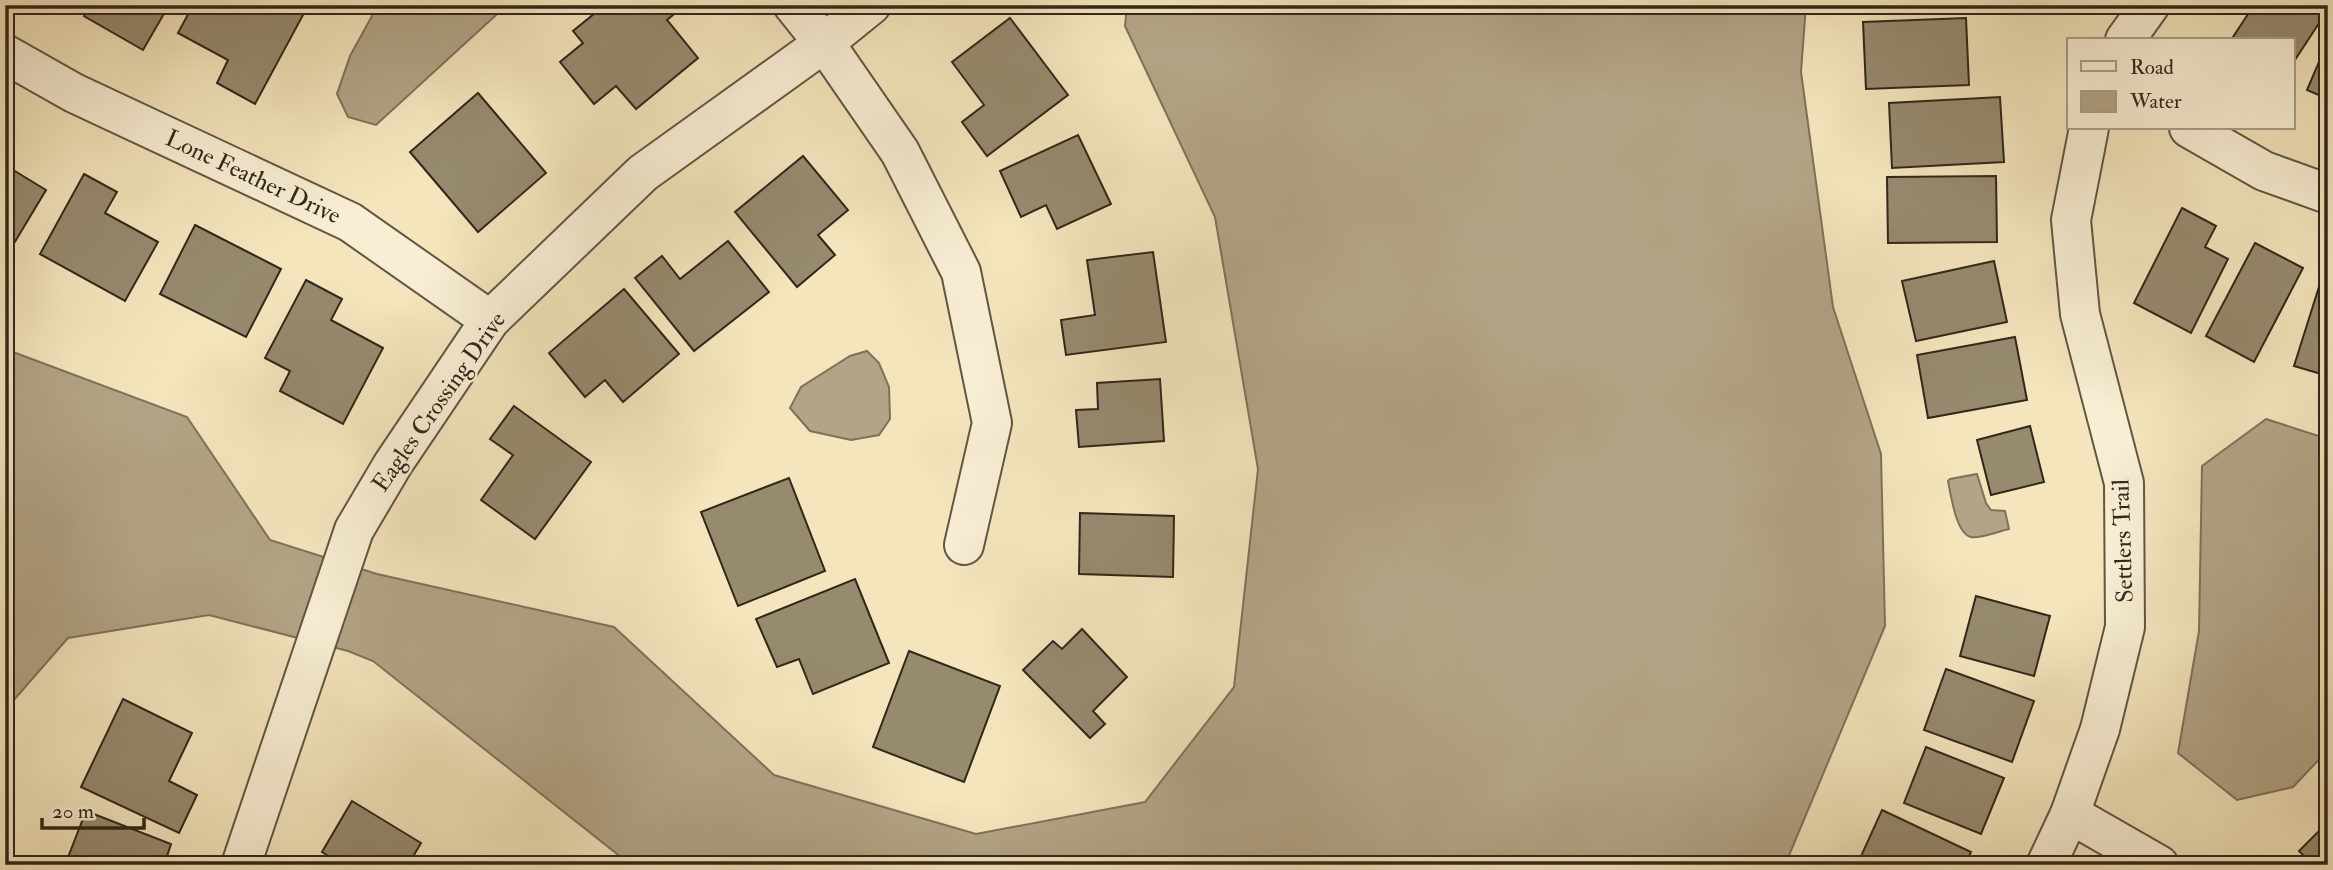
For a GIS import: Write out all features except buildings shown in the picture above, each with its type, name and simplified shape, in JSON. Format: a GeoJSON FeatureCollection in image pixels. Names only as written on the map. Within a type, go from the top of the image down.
{"type":"FeatureCollection","features":[{"type":"Feature","properties":{"kind":"street"},"geometry":{"type":"LineString","coordinates":[[793,5],[824,43],[900,152],[961,272],[992,423],[964,545]]}},
{"type":"Feature","properties":{"kind":"street","name":"Eagles Crossing Drive"},"geometry":{"type":"LineString","coordinates":[[241,865],[354,530],[393,464],[490,320],[643,173],[824,43],[871,5]]}},
{"type":"Feature","properties":{"kind":"street"},"geometry":{"type":"LineString","coordinates":[[2126,38],[2150,5]]}},
{"type":"Feature","properties":{"kind":"street","name":"Lone Feather Drive"},"geometry":{"type":"LineString","coordinates":[[5,54],[74,93],[350,222],[490,320]]}},
{"type":"Feature","properties":{"kind":"street","name":"Settlers Trail"},"geometry":{"type":"LineString","coordinates":[[2046,865],[2070,814],[2100,729],[2125,627],[2124,483],[2080,314],[2071,220],[2089,130]]}},
{"type":"Feature","properties":{"kind":"street"},"geometry":{"type":"LineString","coordinates":[[2192,130],[2264,171],[2328,194]]}},
{"type":"Feature","properties":{"kind":"street"},"geometry":{"type":"LineString","coordinates":[[2070,814],[2159,865]]}},
{"type":"Feature","properties":{"kind":"water"},"geometry":{"type":"Polygon","coordinates":[[[378,5],[507,5],[376,125],[348,117],[337,94],[350,56],[378,5]]]}},
{"type":"Feature","properties":{"kind":"water"},"geometry":{"type":"Polygon","coordinates":[[[1127,5],[1806,5],[1801,72],[1833,307],[1881,454],[1885,626],[1785,865],[631,865],[373,661],[348,651],[209,615],[68,638],[5,710],[5,349],[187,417],[270,540],[377,574],[614,627],[774,775],[976,834],[1145,802],[1234,687],[1258,469],[1215,217],[1125,26],[1127,5]]]}},
{"type":"Feature","properties":{"kind":"water"},"geometry":{"type":"Polygon","coordinates":[[[867,351],[879,363],[889,387],[890,419],[879,435],[851,440],[810,431],[790,408],[801,387],[850,356],[867,351]]]}},
{"type":"Feature","properties":{"kind":"water"},"geometry":{"type":"Polygon","coordinates":[[[2266,419],[2328,439],[2328,750],[2293,787],[2237,800],[2178,753],[2199,631],[2202,466],[2266,419]]]}},
{"type":"Feature","properties":{"kind":"water"},"geometry":{"type":"Polygon","coordinates":[[[1977,474],[1986,503],[1991,510],[2005,511],[2009,529],[1971,537],[1962,529],[1955,513],[1948,481],[1977,474]]]}}]}
